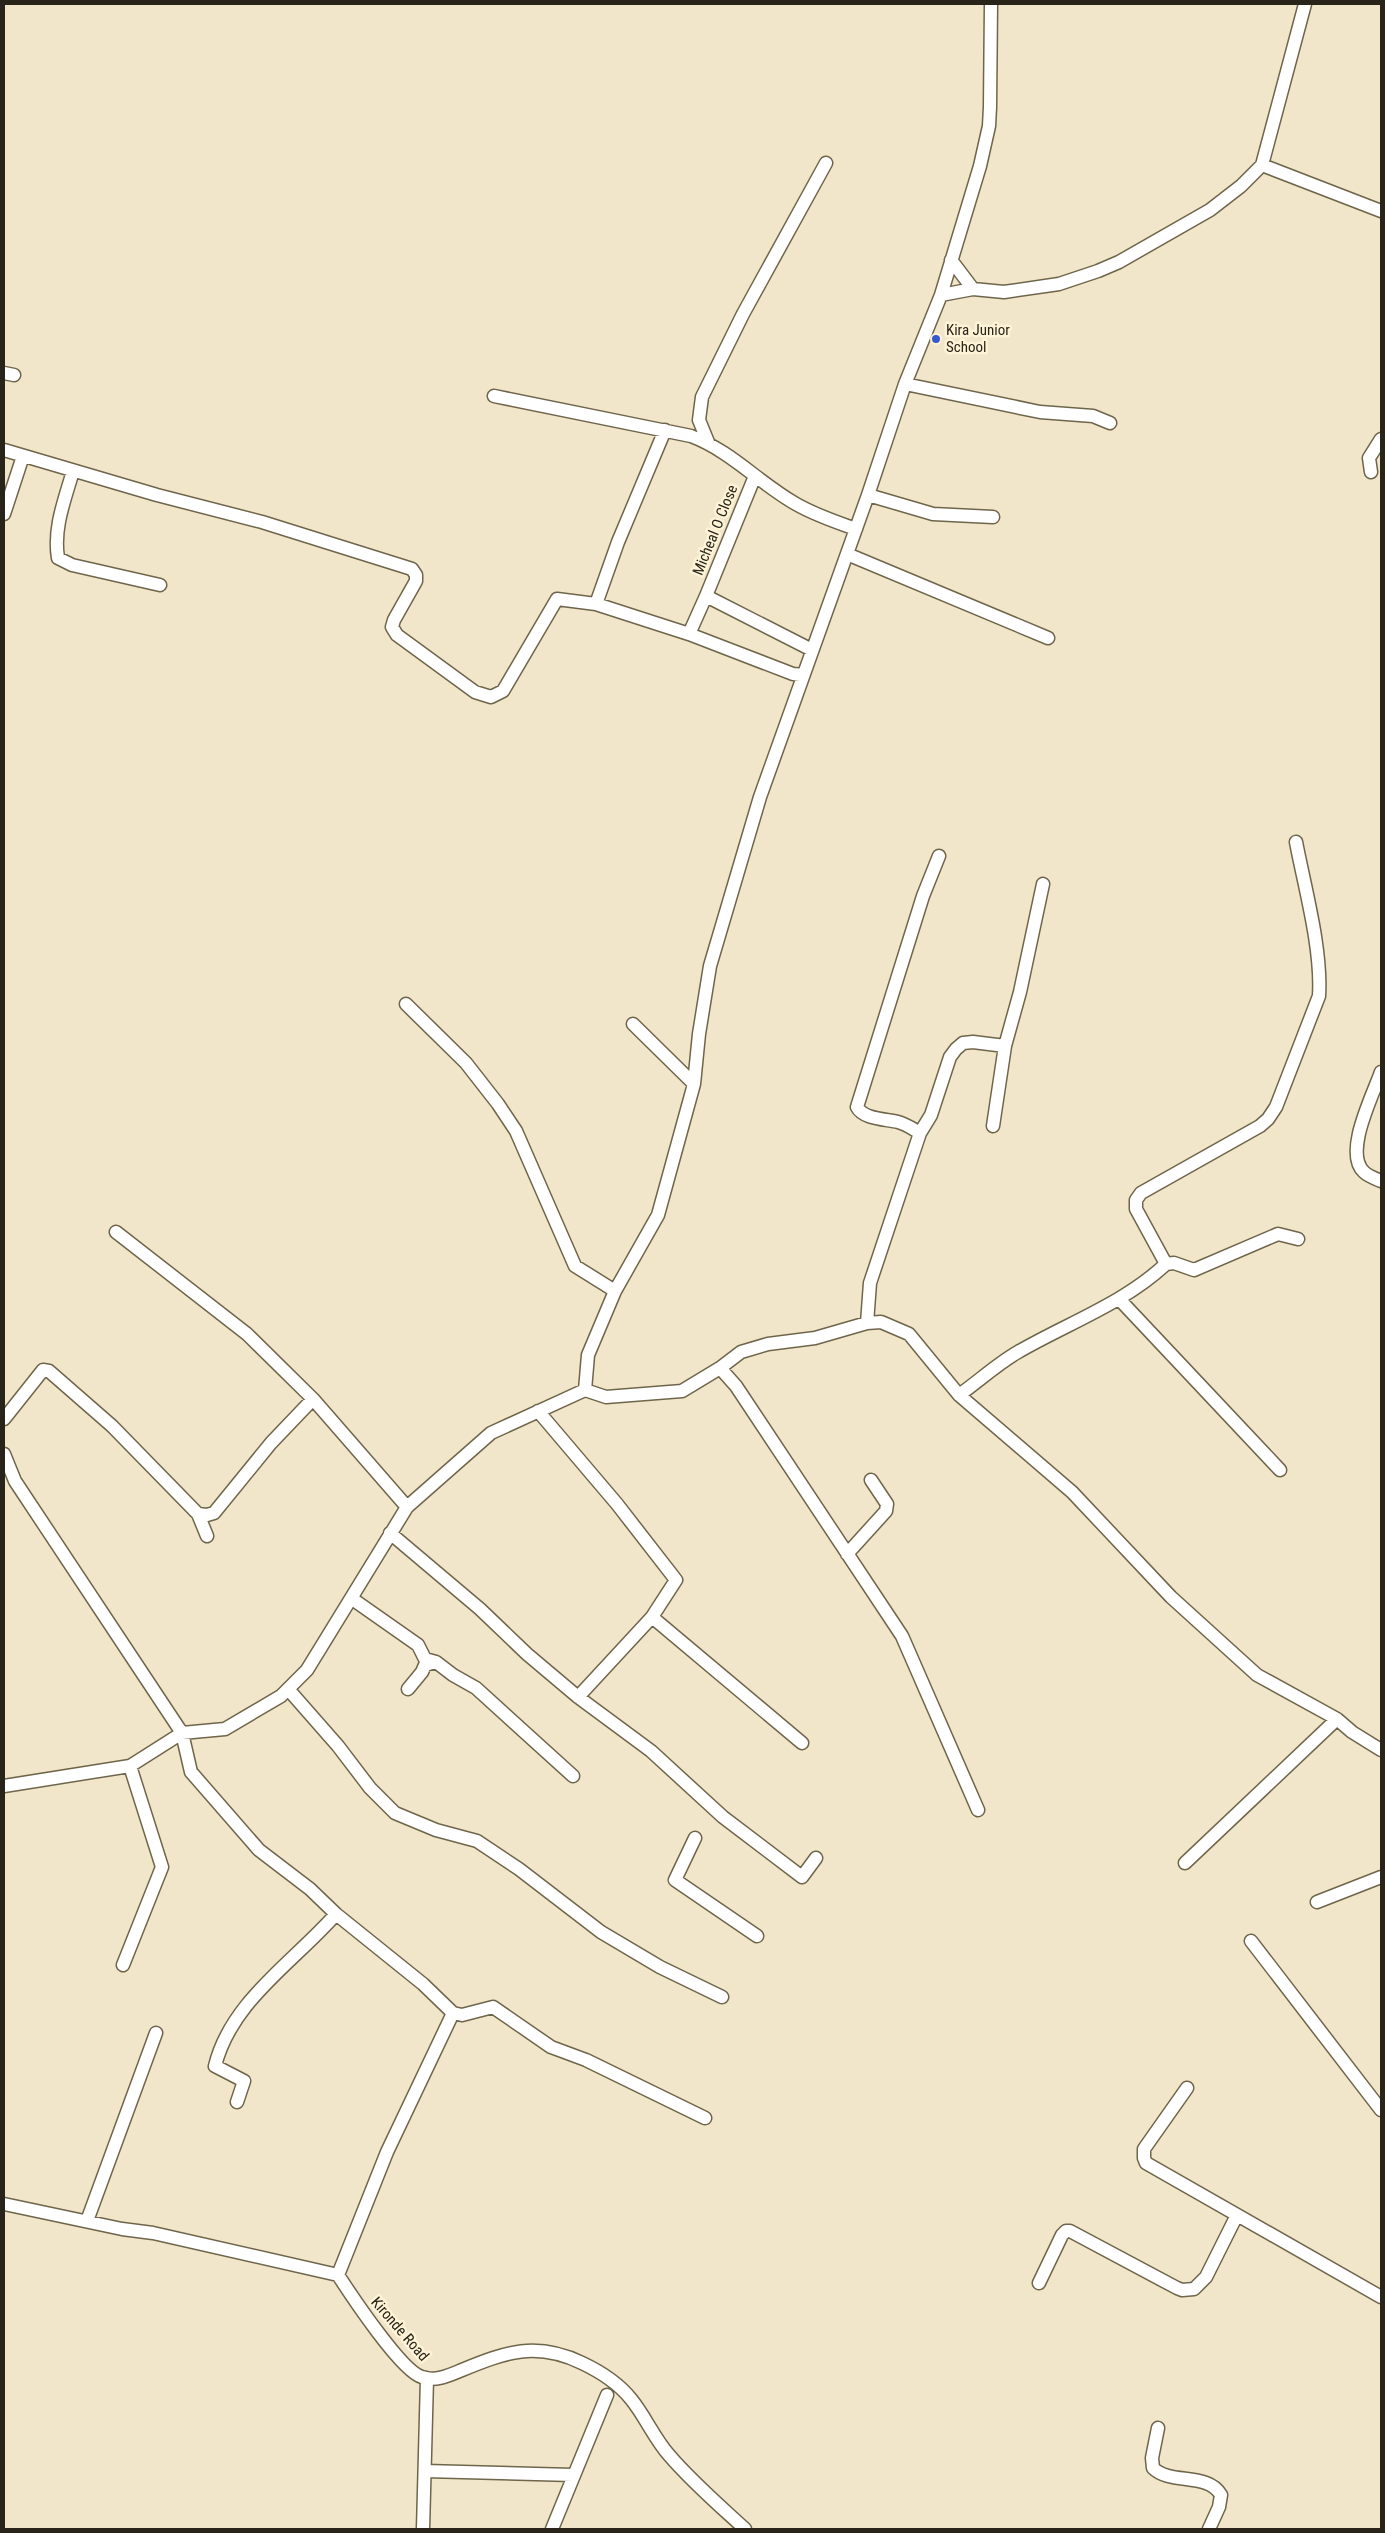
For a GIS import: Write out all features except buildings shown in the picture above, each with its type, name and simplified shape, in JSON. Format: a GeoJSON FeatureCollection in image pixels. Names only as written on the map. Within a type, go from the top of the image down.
{"type":"FeatureCollection","features":[{"type":"Feature","properties":{"kind":"street"},"geometry":{"type":"LineString","coordinates":[[585,1390],[588,1355],[615,1291],[658,1215],[694,1084],[699,1034],[710,966],[760,797],[868,496],[905,384],[941,295],[980,166],[989,126],[991,4]]}},
{"type":"Feature","properties":{"kind":"street"},"geometry":{"type":"LineString","coordinates":[[941,295],[973,289],[1004,292],[1059,284],[1119,262],[1210,210],[1241,186],[1262,165],[1305,4]]}},
{"type":"Feature","properties":{"kind":"street"},"geometry":{"type":"LineString","coordinates":[[708,442],[699,420],[702,397],[743,314],[826,163]]}},
{"type":"Feature","properties":{"kind":"street"},"geometry":{"type":"LineString","coordinates":[[1262,165],[1381,211]]}},
{"type":"Feature","properties":{"kind":"street"},"geometry":{"type":"LineString","coordinates":[[951,260],[973,289]]}},
{"type":"Feature","properties":{"kind":"street"},"geometry":{"type":"LineString","coordinates":[[905,384],[1040,412],[1093,416],[1110,423]]}},
{"type":"Feature","properties":{"kind":"street"},"geometry":{"type":"LineString","coordinates":[[494,396],[665,430],[708,442],[796,504],[856,529]]}},
{"type":"Feature","properties":{"kind":"street"},"geometry":{"type":"LineString","coordinates":[[596,604],[618,542],[665,430]]}},
{"type":"Feature","properties":{"kind":"street"},"geometry":{"type":"LineString","coordinates":[[1371,472],[1369,458],[1381,439]]}},
{"type":"Feature","properties":{"kind":"street"},"geometry":{"type":"LineString","coordinates":[[4,450],[73,471],[262,522],[412,569],[416,575],[416,581],[392,627],[397,635],[483,696],[491,697],[503,691],[557,599],[596,604],[689,634],[793,674],[803,675]]}},
{"type":"Feature","properties":{"kind":"street"},"geometry":{"type":"LineString","coordinates":[[4,514],[23,456]]}},
{"type":"Feature","properties":{"kind":"street"},"geometry":{"type":"LineString","coordinates":[[73,471],[58,526],[56,543],[58,558],[72,564],[160,585]]}},
{"type":"Feature","properties":{"kind":"street","name":"Micheal O Close"},"geometry":{"type":"LineString","coordinates":[[755,476],[706,596],[812,650]]}},
{"type":"Feature","properties":{"kind":"street"},"geometry":{"type":"LineString","coordinates":[[868,496],[933,514],[994,517]]}},
{"type":"Feature","properties":{"kind":"street"},"geometry":{"type":"LineString","coordinates":[[847,554],[1048,638]]}},
{"type":"Feature","properties":{"kind":"street"},"geometry":{"type":"LineString","coordinates":[[689,634],[706,596]]}},
{"type":"Feature","properties":{"kind":"street"},"geometry":{"type":"LineString","coordinates":[[1166,1264],[1136,1209],[1136,1200],[1141,1193],[1268,1120],[1276,1107],[1319,996],[1320,978],[1317,957],[1296,842]]}},
{"type":"Feature","properties":{"kind":"street"},"geometry":{"type":"LineString","coordinates":[[920,1133],[899,1122],[866,1115],[859,1111],[857,1106],[923,896],[939,856]]}},
{"type":"Feature","properties":{"kind":"street"},"geometry":{"type":"LineString","coordinates":[[993,1126],[1005,1046],[1020,992],[1043,884]]}},
{"type":"Feature","properties":{"kind":"street"},"geometry":{"type":"LineString","coordinates":[[406,1004],[466,1063],[516,1131],[575,1266],[615,1291]]}},
{"type":"Feature","properties":{"kind":"street"},"geometry":{"type":"LineString","coordinates":[[633,1024],[694,1084]]}},
{"type":"Feature","properties":{"kind":"street"},"geometry":{"type":"LineString","coordinates":[[867,1323],[870,1283],[920,1133],[931,1115],[950,1058],[963,1043],[973,1042],[1005,1046]]}},
{"type":"Feature","properties":{"kind":"street"},"geometry":{"type":"LineString","coordinates":[[1381,1072],[1355,1146],[1355,1154],[1363,1172],[1381,1181]]}},
{"type":"Feature","properties":{"kind":"street"},"geometry":{"type":"LineString","coordinates":[[116,1232],[247,1334],[313,1399],[407,1507]]}},
{"type":"Feature","properties":{"kind":"street"},"geometry":{"type":"LineString","coordinates":[[960,1396],[1016,1353],[1120,1300],[1166,1264],[1178,1264],[1194,1270],[1278,1234],[1298,1239]]}},
{"type":"Feature","properties":{"kind":"street"},"geometry":{"type":"LineString","coordinates":[[1120,1300],[1280,1470]]}},
{"type":"Feature","properties":{"kind":"street"},"geometry":{"type":"LineString","coordinates":[[4,1786],[130,1766],[182,1733],[225,1729],[281,1696],[308,1670],[407,1507],[491,1433],[585,1390],[606,1396],[682,1391],[720,1368],[740,1352],[768,1344],[815,1338],[867,1323],[881,1322],[909,1334],[960,1396],[1072,1492],[1171,1597],[1257,1675],[1337,1719],[1352,1732],[1381,1750]]}},
{"type":"Feature","properties":{"kind":"street"},"geometry":{"type":"LineString","coordinates":[[720,1368],[736,1386],[902,1636],[978,1810]]}},
{"type":"Feature","properties":{"kind":"street"},"geometry":{"type":"LineString","coordinates":[[4,1420],[43,1370],[49,1371],[112,1426],[198,1514],[207,1536]]}},
{"type":"Feature","properties":{"kind":"street"},"geometry":{"type":"LineString","coordinates":[[198,1514],[207,1515],[214,1513],[271,1443],[313,1399]]}},
{"type":"Feature","properties":{"kind":"street"},"geometry":{"type":"LineString","coordinates":[[538,1411],[617,1504],[676,1580],[652,1617],[578,1697]]}},
{"type":"Feature","properties":{"kind":"street"},"geometry":{"type":"LineString","coordinates":[[4,1454],[10,1481],[182,1733],[191,1772],[259,1850],[310,1888],[336,1914],[423,1984],[453,2014],[462,2015],[493,2007],[551,2047],[594,2064],[672,2105],[705,2118]]}},
{"type":"Feature","properties":{"kind":"street"},"geometry":{"type":"LineString","coordinates":[[847,1554],[886,1512],[887,1504],[871,1480]]}},
{"type":"Feature","properties":{"kind":"street"},"geometry":{"type":"LineString","coordinates":[[390,1533],[578,1697],[651,1751],[723,1817],[802,1877],[816,1858]]}},
{"type":"Feature","properties":{"kind":"street"},"geometry":{"type":"LineString","coordinates":[[351,1598],[418,1645],[425,1659],[436,1662],[453,1676],[476,1688],[573,1776]]}},
{"type":"Feature","properties":{"kind":"street"},"geometry":{"type":"LineString","coordinates":[[652,1617],[802,1743]]}},
{"type":"Feature","properties":{"kind":"street"},"geometry":{"type":"LineString","coordinates":[[408,1689],[425,1666],[436,1662]]}},
{"type":"Feature","properties":{"kind":"street"},"geometry":{"type":"LineString","coordinates":[[288,1689],[338,1746],[370,1788],[395,1813],[436,1830],[477,1841],[520,1870],[601,1932],[660,1967],[722,1997]]}},
{"type":"Feature","properties":{"kind":"street"},"geometry":{"type":"LineString","coordinates":[[1185,1863],[1337,1719]]}},
{"type":"Feature","properties":{"kind":"street"},"geometry":{"type":"LineString","coordinates":[[124,1965],[162,1867],[130,1766]]}},
{"type":"Feature","properties":{"kind":"street"},"geometry":{"type":"LineString","coordinates":[[695,1838],[675,1880],[758,1936]]}},
{"type":"Feature","properties":{"kind":"street"},"geometry":{"type":"LineString","coordinates":[[1317,1902],[1381,1877]]}},
{"type":"Feature","properties":{"kind":"street"},"geometry":{"type":"LineString","coordinates":[[237,2102],[244,2081],[215,2066],[223,2041],[244,2009],[275,1974],[336,1914]]}},
{"type":"Feature","properties":{"kind":"street"},"geometry":{"type":"LineString","coordinates":[[1251,1941],[1381,2110]]}},
{"type":"Feature","properties":{"kind":"street"},"geometry":{"type":"LineString","coordinates":[[4,2204],[122,2229],[153,2233],[338,2275],[387,2152],[453,2014]]}},
{"type":"Feature","properties":{"kind":"street"},"geometry":{"type":"LineString","coordinates":[[87,2221],[156,2034]]}},
{"type":"Feature","properties":{"kind":"street"},"geometry":{"type":"LineString","coordinates":[[1187,2088],[1144,2149],[1144,2158],[1152,2166],[1381,2296]]}},
{"type":"Feature","properties":{"kind":"street"},"geometry":{"type":"LineString","coordinates":[[1039,2283],[1062,2235],[1066,2231],[1070,2231],[1177,2288],[1194,2290],[1206,2277],[1237,2215]]}},
{"type":"Feature","properties":{"kind":"street","name":"Kironde Road"},"geometry":{"type":"LineString","coordinates":[[338,2275],[354,2300],[413,2372],[427,2378],[443,2378],[506,2353],[532,2349],[553,2352],[582,2363],[614,2382],[630,2398],[667,2454],[745,2529]]}},
{"type":"Feature","properties":{"kind":"street"},"geometry":{"type":"LineString","coordinates":[[423,2529],[427,2378]]}},
{"type":"Feature","properties":{"kind":"street"},"geometry":{"type":"LineString","coordinates":[[552,2529],[607,2395]]}},
{"type":"Feature","properties":{"kind":"street"},"geometry":{"type":"LineString","coordinates":[[1158,2428],[1152,2458],[1153,2468],[1164,2475],[1210,2484],[1221,2495],[1219,2507],[1210,2529]]}},
{"type":"Feature","properties":{"kind":"street"},"geometry":{"type":"LineString","coordinates":[[425,2471],[573,2475]]}},
{"type":"Feature","properties":{"kind":"place","name":"Kira Junior School"},"geometry":{"type":"Point","coordinates":[936,339]}}]}
